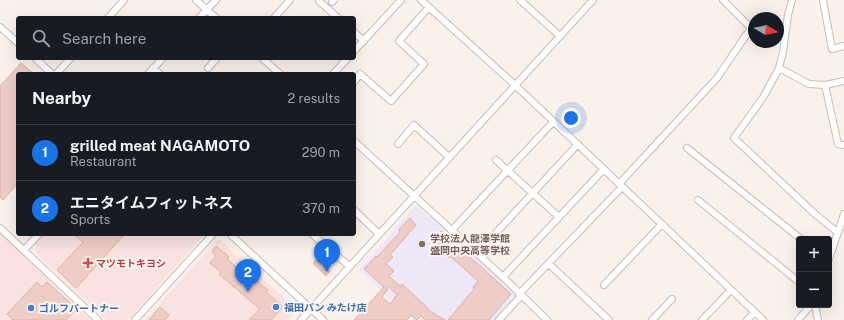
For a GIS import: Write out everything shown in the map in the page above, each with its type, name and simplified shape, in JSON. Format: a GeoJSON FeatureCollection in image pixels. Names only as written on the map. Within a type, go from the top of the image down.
{"type":"FeatureCollection","features":[{"type":"Feature","properties":{"kind":"street"},"geometry":{"type":"LineString","coordinates":[[110,16],[124,0]]}},
{"type":"Feature","properties":{"kind":"street"},"geometry":{"type":"LineString","coordinates":[[196,0],[214,16]]}},
{"type":"Feature","properties":{"kind":"street"},"geometry":{"type":"LineString","coordinates":[[201,16],[216,0]]}},
{"type":"Feature","properties":{"kind":"street"},"geometry":{"type":"LineString","coordinates":[[276,16],[290,0]]}},
{"type":"Feature","properties":{"kind":"street"},"geometry":{"type":"LineString","coordinates":[[356,49],[401,0]]}},
{"type":"Feature","properties":{"kind":"street"},"geometry":{"type":"LineString","coordinates":[[421,0],[515,85],[763,320]]}},
{"type":"Feature","properties":{"kind":"street"},"geometry":{"type":"LineString","coordinates":[[520,0],[560,36]]}},
{"type":"Feature","properties":{"kind":"street"},"geometry":{"type":"LineString","coordinates":[[499,320],[717,78],[751,28],[723,0]]}},
{"type":"Feature","properties":{"kind":"street"},"geometry":{"type":"LineString","coordinates":[[792,0],[788,14],[783,52],[779,68],[764,96],[734,138],[815,214],[838,232]]}},
{"type":"Feature","properties":{"kind":"street"},"geometry":{"type":"LineString","coordinates":[[823,0],[832,49],[844,46]]}},
{"type":"Feature","properties":{"kind":"street"},"geometry":{"type":"LineString","coordinates":[[319,1],[336,16]]}},
{"type":"Feature","properties":{"kind":"street"},"geometry":{"type":"LineString","coordinates":[[301,320],[560,36],[590,1]]}},
{"type":"Feature","properties":{"kind":"street"},"geometry":{"type":"LineString","coordinates":[[356,79],[360,74],[391,101],[424,64],[399,41],[429,7]]}},
{"type":"Feature","properties":{"kind":"street"},"geometry":{"type":"LineString","coordinates":[[0,27],[16,41]]}},
{"type":"Feature","properties":{"kind":"street"},"geometry":{"type":"LineString","coordinates":[[356,34],[364,40]]}},
{"type":"Feature","properties":{"kind":"street"},"geometry":{"type":"LineString","coordinates":[[37,60],[50,72]]}},
{"type":"Feature","properties":{"kind":"street"},"geometry":{"type":"LineString","coordinates":[[58,72],[69,60]]}},
{"type":"Feature","properties":{"kind":"street"},"geometry":{"type":"LineString","coordinates":[[150,72],[161,60]]}},
{"type":"Feature","properties":{"kind":"street"},"geometry":{"type":"LineString","coordinates":[[208,68],[215,60]]}},
{"type":"Feature","properties":{"kind":"street"},"geometry":{"type":"LineString","coordinates":[[264,60],[278,72]]}},
{"type":"Feature","properties":{"kind":"street"},"geometry":{"type":"LineString","coordinates":[[335,72],[346,60]]}},
{"type":"Feature","properties":{"kind":"street"},"geometry":{"type":"LineString","coordinates":[[154,68],[158,72]]}},
{"type":"Feature","properties":{"kind":"street"},"geometry":{"type":"LineString","coordinates":[[779,68],[809,84],[825,85],[844,80]]}},
{"type":"Feature","properties":{"kind":"street"},"geometry":{"type":"LineString","coordinates":[[825,85],[838,144],[844,145]]}},
{"type":"Feature","properties":{"kind":"street"},"geometry":{"type":"LineString","coordinates":[[451,231],[553,122]]}},
{"type":"Feature","properties":{"kind":"street"},"geometry":{"type":"LineString","coordinates":[[398,144],[414,125],[449,157]]}},
{"type":"Feature","properties":{"kind":"street"},"geometry":{"type":"LineString","coordinates":[[356,143],[503,277],[547,320]]}},
{"type":"Feature","properties":{"kind":"street"},"geometry":{"type":"LineString","coordinates":[[493,236],[578,144]]}},
{"type":"Feature","properties":{"kind":"street"},"geometry":{"type":"LineString","coordinates":[[687,148],[798,236]]}},
{"type":"Feature","properties":{"kind":"street"},"geometry":{"type":"LineString","coordinates":[[496,160],[509,170],[559,217]]}},
{"type":"Feature","properties":{"kind":"street"},"geometry":{"type":"LineString","coordinates":[[503,277],[603,170]]}},
{"type":"Feature","properties":{"kind":"street"},"geometry":{"type":"LineString","coordinates":[[698,200],[796,280]]}},
{"type":"Feature","properties":{"kind":"street"},"geometry":{"type":"LineString","coordinates":[[356,212],[378,234]]}},
{"type":"Feature","properties":{"kind":"street"},"geometry":{"type":"LineString","coordinates":[[832,250],[844,214]]}},
{"type":"Feature","properties":{"kind":"street"},"geometry":{"type":"LineString","coordinates":[[604,285],[662,224]]}},
{"type":"Feature","properties":{"kind":"street"},"geometry":{"type":"LineString","coordinates":[[0,228],[98,320]]}},
{"type":"Feature","properties":{"kind":"street"},"geometry":{"type":"LineString","coordinates":[[24,250],[37,236]]}},
{"type":"Feature","properties":{"kind":"street"},"geometry":{"type":"LineString","coordinates":[[135,320],[211,236]]}},
{"type":"Feature","properties":{"kind":"street"},"geometry":{"type":"LineString","coordinates":[[232,236],[323,320]]}},
{"type":"Feature","properties":{"kind":"street"},"geometry":{"type":"LineString","coordinates":[[314,236],[349,266]]}},
{"type":"Feature","properties":{"kind":"street"},"geometry":{"type":"LineString","coordinates":[[548,264],[609,320]]}},
{"type":"Feature","properties":{"kind":"street"},"geometry":{"type":"LineString","coordinates":[[702,320],[731,290]]}},
{"type":"Feature","properties":{"kind":"street"},"geometry":{"type":"LineString","coordinates":[[652,320],[672,299]]}},
{"type":"Feature","properties":{"kind":"street"},"geometry":{"type":"LineString","coordinates":[[798,320],[808,308]]}},
{"type":"Feature","properties":{"kind":"street"},"geometry":{"type":"LineString","coordinates":[[816,308],[818,320]]}},
{"type":"Feature","properties":{"kind":"street"},"geometry":{"type":"LineString","coordinates":[[747,320],[755,312]]}},
{"type":"Feature","properties":{"kind":"shaded area","name":"学校法人龍澤学館 盛岡中央高等学校"},"geometry":{"type":"Polygon","coordinates":[[[416,205],[431,218],[432,217],[515,292],[516,299],[496,320],[413,320],[359,270],[416,205]]]}},
{"type":"Feature","properties":{"kind":"shaded area"},"geometry":{"type":"Polygon","coordinates":[[[0,233],[2,234],[90,320],[0,320],[0,233]]]}},
{"type":"Feature","properties":{"kind":"shaded area"},"geometry":{"type":"Polygon","coordinates":[[[41,236],[203,236],[128,320],[106,320],[36,253],[35,244],[41,236]]]}},
{"type":"Feature","properties":{"kind":"shaded area"},"geometry":{"type":"Polygon","coordinates":[[[217,240],[220,240],[294,307],[296,311],[288,320],[145,320],[217,240]]]}},
{"type":"Feature","properties":{"kind":"building"},"geometry":{"type":"Polygon","coordinates":[[[21,63],[32,72],[16,72],[16,185],[3,200],[0,197],[0,86],[21,63]]]}},
{"type":"Feature","properties":{"kind":"building"},"geometry":{"type":"Polygon","coordinates":[[[410,218],[416,225],[390,255],[393,257],[386,264],[394,271],[389,276],[401,287],[402,284],[428,308],[427,309],[445,320],[426,320],[421,316],[417,320],[411,315],[407,320],[354,320],[384,287],[364,269],[400,232],[399,230],[410,218]],[[389,287],[382,297],[390,304],[397,295],[389,287]]]}},
{"type":"Feature","properties":{"kind":"building"},"geometry":{"type":"Polygon","coordinates":[[[441,231],[511,294],[489,320],[448,320],[474,289],[473,287],[478,281],[450,256],[449,258],[431,242],[441,231]]]}},
{"type":"Feature","properties":{"kind":"building"},"geometry":{"type":"Polygon","coordinates":[[[76,236],[123,236],[76,288],[57,270],[83,242],[76,236]]]}},
{"type":"Feature","properties":{"kind":"building"},"geometry":{"type":"Polygon","coordinates":[[[216,246],[229,257],[227,259],[249,278],[251,276],[268,290],[266,292],[283,307],[271,320],[249,320],[260,309],[219,274],[221,272],[210,263],[216,256],[212,252],[216,246]]]}},
{"type":"Feature","properties":{"kind":"building"},"geometry":{"type":"Polygon","coordinates":[[[317,259],[330,271],[326,276],[313,263],[317,259]]]}},
{"type":"Feature","properties":{"kind":"building"},"geometry":{"type":"Polygon","coordinates":[[[37,282],[42,287],[47,282],[77,309],[66,320],[13,320],[7,314],[37,282]]]}},
{"type":"Feature","properties":{"kind":"building"},"geometry":{"type":"Polygon","coordinates":[[[160,307],[169,315],[165,320],[149,320],[160,307]]]}},
{"type":"Feature","properties":{"kind":"place","name":"学校法人龍澤学館 盛岡中央高等学校"},"geometry":{"type":"Point","coordinates":[422,244]}},
{"type":"Feature","properties":{"kind":"place","name":"マツモトキヨシ"},"geometry":{"type":"Point","coordinates":[88,263]}},
{"type":"Feature","properties":{"kind":"place","name":"grilled meat NAGAMOTO"},"geometry":{"type":"Point","coordinates":[327,272]}},
{"type":"Feature","properties":{"kind":"place","name":"エニタイムフィットネス"},"geometry":{"type":"Point","coordinates":[248,292]}},
{"type":"Feature","properties":{"kind":"place","name":"福田パン みたけ店"},"geometry":{"type":"Point","coordinates":[276,307]}},
{"type":"Feature","properties":{"kind":"place","name":"ゴルフパートナー"},"geometry":{"type":"Point","coordinates":[31,308]}}]}
